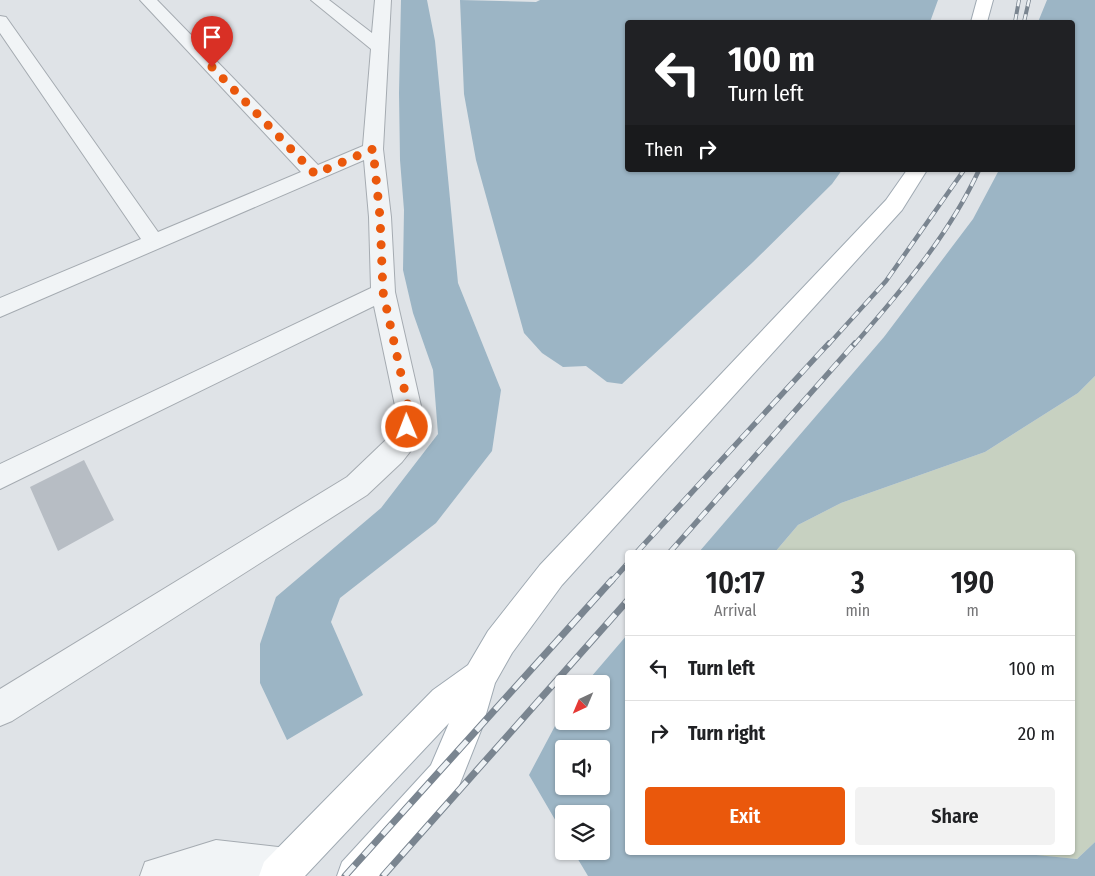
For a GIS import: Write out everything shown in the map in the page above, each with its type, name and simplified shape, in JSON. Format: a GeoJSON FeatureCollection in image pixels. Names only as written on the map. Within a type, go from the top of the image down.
{"type":"FeatureCollection","features":[{"type":"Feature","properties":{"kind":"main road"},"geometry":{"type":"LineString","coordinates":[[979,20],[984,0]]}},
{"type":"Feature","properties":{"kind":"main road"},"geometry":{"type":"LineString","coordinates":[[356,876],[444,778],[466,728],[480,677],[500,642],[572,549],[894,205],[916,172]]}},
{"type":"Feature","properties":{"kind":"main road"},"geometry":{"type":"LineString","coordinates":[[282,872],[445,702],[480,677]]}},
{"type":"Feature","properties":{"kind":"street"},"geometry":{"type":"LineString","coordinates":[[148,0],[315,174]]}},
{"type":"Feature","properties":{"kind":"street"},"geometry":{"type":"LineString","coordinates":[[320,0],[378,46]]}},
{"type":"Feature","properties":{"kind":"street"},"geometry":{"type":"LineString","coordinates":[[0,709],[338,498],[369,477],[392,454],[402,440],[410,415],[383,292],[380,217],[373,149],[378,46],[383,0]]}},
{"type":"Feature","properties":{"kind":"street"},"geometry":{"type":"LineString","coordinates":[[0,22],[154,242]]}},
{"type":"Feature","properties":{"kind":"street"},"geometry":{"type":"LineString","coordinates":[[0,308],[373,149]]}},
{"type":"Feature","properties":{"kind":"street"},"geometry":{"type":"LineString","coordinates":[[0,477],[383,292]]}},
{"type":"Feature","properties":{"kind":"street"},"geometry":{"type":"LineString","coordinates":[[159,876],[216,859],[282,872]]}},
{"type":"Feature","properties":{"kind":"green space"},"geometry":{"type":"Polygon","coordinates":[[[1095,376],[1095,842],[1077,859],[1030,855],[1075,855],[1075,550],[777,550],[798,525],[841,503],[985,452],[1078,393],[1095,376]]]}},
{"type":"Feature","properties":{"kind":"water"},"geometry":{"type":"Polygon","coordinates":[[[401,0],[427,0],[435,41],[458,283],[501,390],[492,451],[436,523],[340,598],[331,622],[363,695],[287,740],[260,683],[260,644],[276,597],[381,508],[438,434],[433,370],[413,313],[403,270],[404,210],[400,160],[399,93],[401,0]]]}},
{"type":"Feature","properties":{"kind":"water"},"geometry":{"type":"Polygon","coordinates":[[[460,0],[536,2],[540,0],[938,0],[931,20],[625,20],[625,172],[841,172],[832,184],[752,263],[622,384],[607,382],[586,366],[563,367],[542,353],[524,333],[476,160],[464,94],[460,0]]]}},
{"type":"Feature","properties":{"kind":"water"},"geometry":{"type":"Polygon","coordinates":[[[1047,0],[1095,0],[1095,376],[1078,393],[985,452],[841,503],[798,525],[777,550],[701,550],[884,337],[973,219],[998,172],[1075,172],[1075,20],[1039,20],[1047,0]]]}},
{"type":"Feature","properties":{"kind":"water"},"geometry":{"type":"Polygon","coordinates":[[[625,637],[625,855],[1036,855],[1077,859],[1095,842],[1095,876],[588,876],[578,860],[610,860],[610,805],[555,805],[555,820],[529,775],[555,726],[555,730],[610,730],[610,675],[593,675],[625,637]]]}},
{"type":"Feature","properties":{"kind":"building"},"geometry":{"type":"Polygon","coordinates":[[[84,460],[114,520],[58,551],[30,487],[84,460]]]}},
{"type":"Feature","properties":{"kind":"railway"},"geometry":{"type":"LineString","coordinates":[[1015,20],[1019,0]]}},
{"type":"Feature","properties":{"kind":"railway"},"geometry":{"type":"LineString","coordinates":[[1024,20],[1029,0]]}},
{"type":"Feature","properties":{"kind":"railway"},"geometry":{"type":"LineString","coordinates":[[828,345],[886,281],[963,172]]}},
{"type":"Feature","properties":{"kind":"railway"},"geometry":{"type":"LineString","coordinates":[[854,345],[939,240],[978,172]]}},
{"type":"Feature","properties":{"kind":"railway"},"geometry":{"type":"LineString","coordinates":[[639,550],[829,343]]}},
{"type":"Feature","properties":{"kind":"railway"},"geometry":{"type":"LineString","coordinates":[[672,550],[855,343]]}},
{"type":"Feature","properties":{"kind":"railway"},"geometry":{"type":"LineString","coordinates":[[611,582],[625,566]]}},
{"type":"Feature","properties":{"kind":"railway"},"geometry":{"type":"LineString","coordinates":[[345,876],[612,580]]}},
{"type":"Feature","properties":{"kind":"railway"},"geometry":{"type":"LineString","coordinates":[[383,876],[625,603]]}},
{"type":"Feature","properties":{"kind":"route"},"geometry":{"type":"LineString","coordinates":[[212,67],[315,174],[373,149],[380,217],[383,292],[410,415],[407,427]]}}]}
